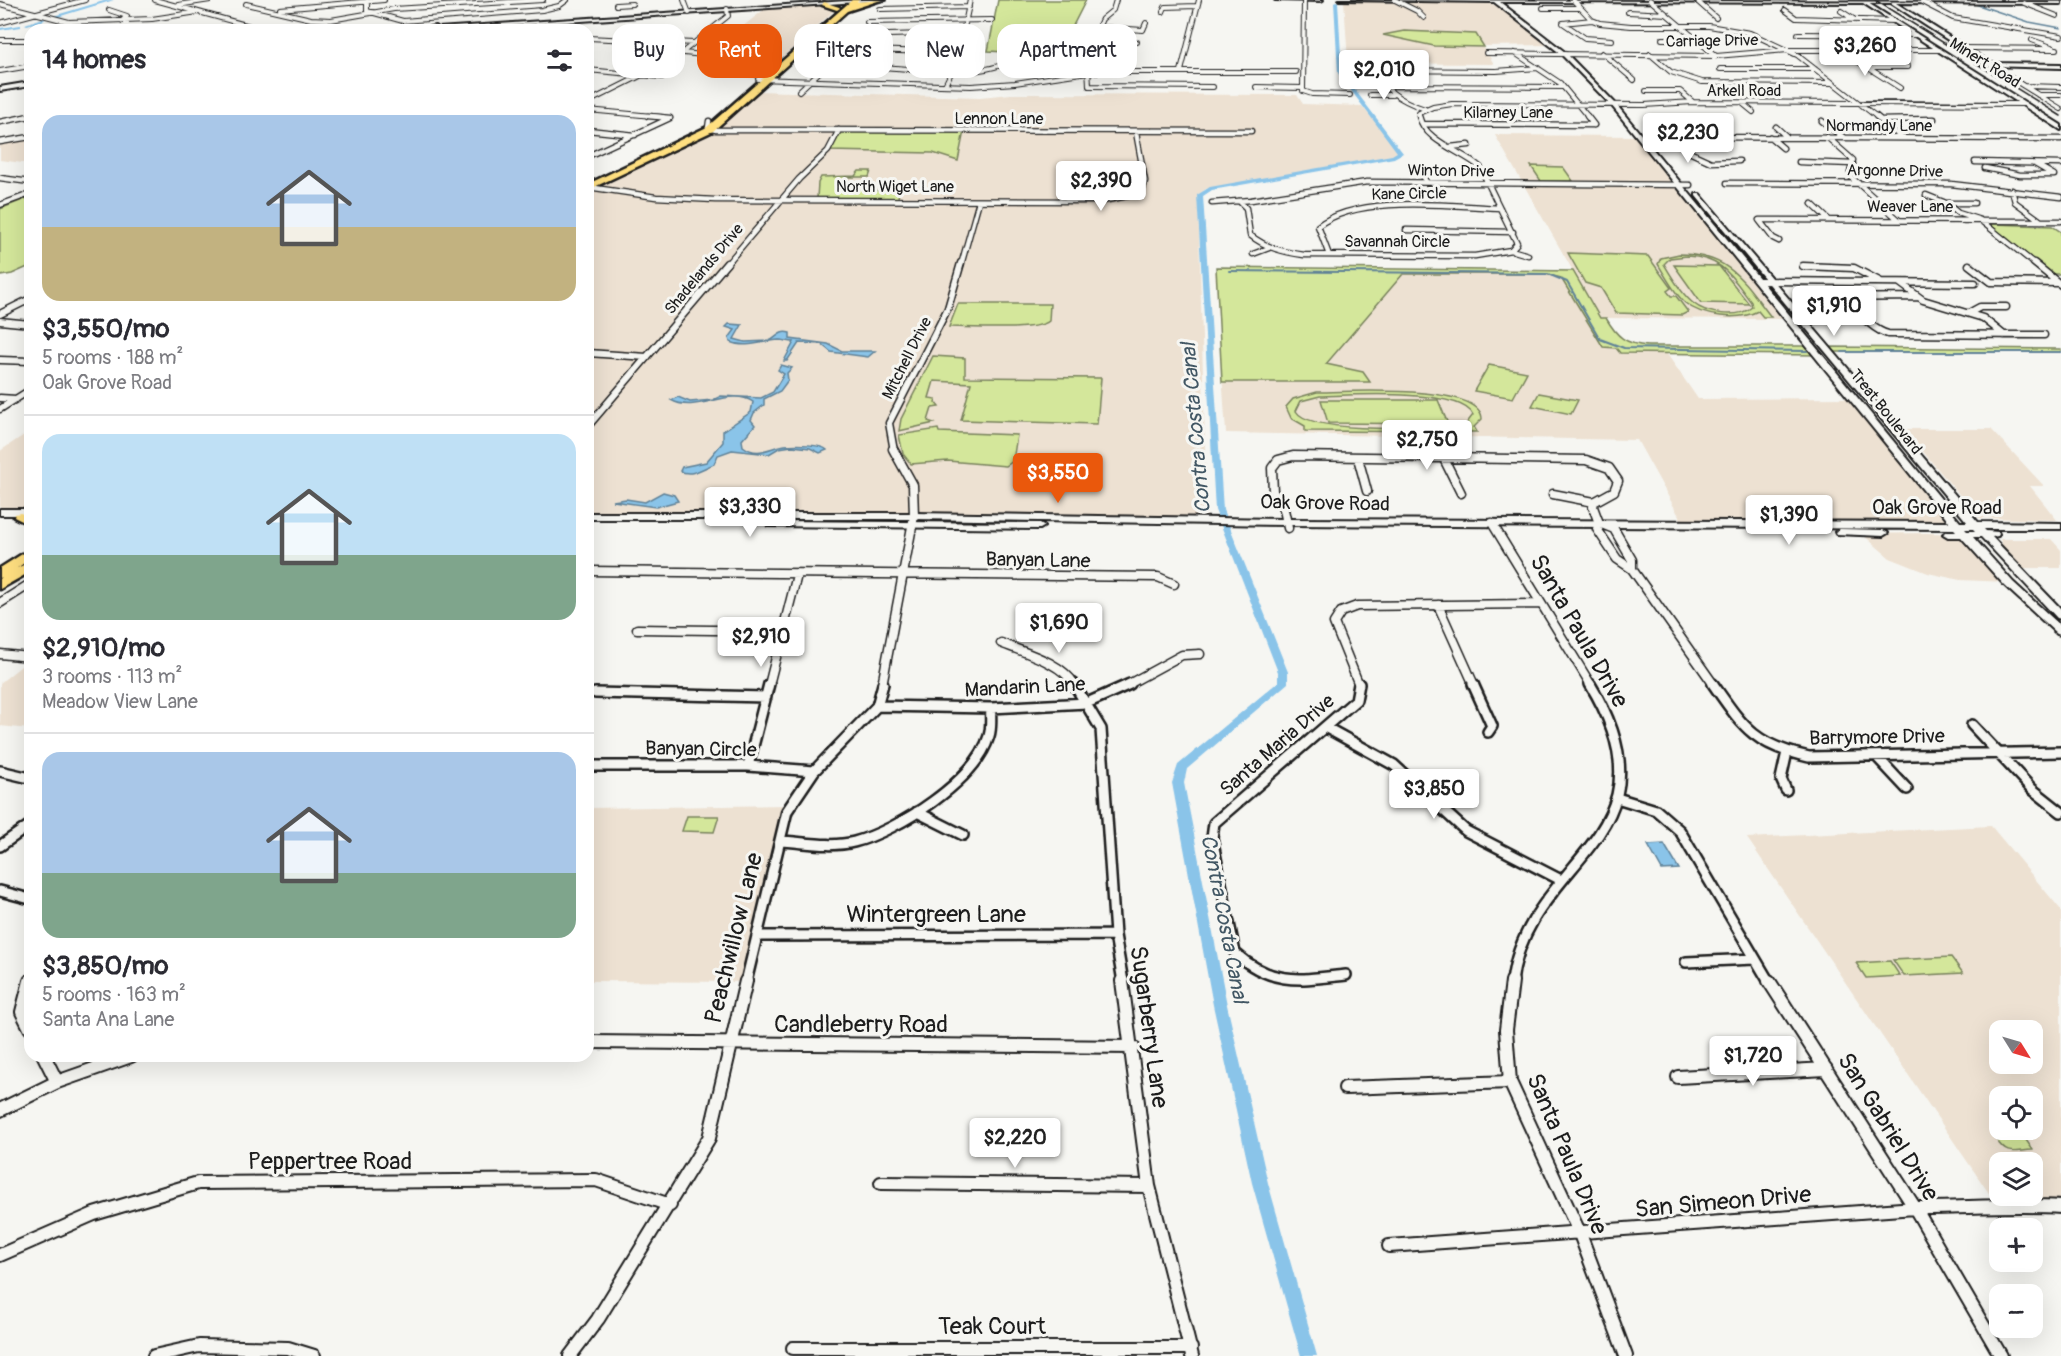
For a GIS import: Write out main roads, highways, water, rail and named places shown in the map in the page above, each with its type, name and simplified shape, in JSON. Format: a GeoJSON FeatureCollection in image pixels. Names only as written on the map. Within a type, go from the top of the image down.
{"type":"FeatureCollection","features":[{"type":"Feature","properties":{"kind":"highway"},"geometry":{"type":"LineString","coordinates":[[825,3],[856,4],[878,0]]}},
{"type":"Feature","properties":{"kind":"highway"},"geometry":{"type":"LineString","coordinates":[[594,184],[712,125],[842,4],[855,1]]}},
{"type":"Feature","properties":{"kind":"highway"},"geometry":{"type":"LineString","coordinates":[[764,79],[842,4]]}},
{"type":"Feature","properties":{"kind":"highway"},"geometry":{"type":"LineString","coordinates":[[594,178],[712,125]]}},
{"type":"Feature","properties":{"kind":"highway"},"geometry":{"type":"LineString","coordinates":[[0,574],[24,557]]}},
{"type":"Feature","properties":{"kind":"highway"},"geometry":{"type":"LineString","coordinates":[[0,586],[24,570]]}},
{"type":"Feature","properties":{"kind":"highway"},"geometry":{"type":"LineString","coordinates":[[0,586],[24,575]]}},
{"type":"Feature","properties":{"kind":"main road"},"geometry":{"type":"LineString","coordinates":[[855,1],[866,0]]}},
{"type":"Feature","properties":{"kind":"main road"},"geometry":{"type":"LineString","coordinates":[[855,1],[884,0]]}},
{"type":"Feature","properties":{"kind":"main road"},"geometry":{"type":"LineString","coordinates":[[1277,0],[1321,0]]}},
{"type":"Feature","properties":{"kind":"main road"},"geometry":{"type":"LineString","coordinates":[[1341,0],[1863,2]]}},
{"type":"Feature","properties":{"kind":"main road"},"geometry":{"type":"LineString","coordinates":[[1614,0],[2061,3]]}},
{"type":"Feature","properties":{"kind":"main road"},"geometry":{"type":"LineString","coordinates":[[1468,1],[1500,2]]}},
{"type":"Feature","properties":{"kind":"main road","name":"Treat Boulevard"},"geometry":{"type":"LineString","coordinates":[[1500,2],[1563,53],[1618,105],[1680,185],[1961,530],[2009,584],[2061,632]]}},
{"type":"Feature","properties":{"kind":"main road","name":"Treat Boulevard"},"geometry":{"type":"LineString","coordinates":[[1500,2],[1571,53],[1690,185],[1979,530],[2061,616]]}},
{"type":"Feature","properties":{"kind":"main road","name":"Minert Road"},"geometry":{"type":"LineString","coordinates":[[1863,2],[2061,128]]}},
{"type":"Feature","properties":{"kind":"main road"},"geometry":{"type":"LineString","coordinates":[[1892,2],[1990,65],[2061,66]]}},
{"type":"Feature","properties":{"kind":"main road"},"geometry":{"type":"LineString","coordinates":[[505,24],[825,3]]}},
{"type":"Feature","properties":{"kind":"main road"},"geometry":{"type":"LineString","coordinates":[[516,24],[689,12]]}},
{"type":"Feature","properties":{"kind":"main road"},"geometry":{"type":"LineString","coordinates":[[0,88],[24,84]]}},
{"type":"Feature","properties":{"kind":"main road"},"geometry":{"type":"LineString","coordinates":[[0,512],[24,516]]}},
{"type":"Feature","properties":{"kind":"main road","name":"Oak Grove Road"},"geometry":{"type":"LineString","coordinates":[[594,516],[1287,525],[1961,530]]}},
{"type":"Feature","properties":{"kind":"main road"},"geometry":{"type":"LineString","coordinates":[[0,517],[24,517]]}},
{"type":"Feature","properties":{"kind":"main road","name":"Oak Grove Road"},"geometry":{"type":"LineString","coordinates":[[594,523],[913,521],[1156,527],[1206,524]]}},
{"type":"Feature","properties":{"kind":"main road","name":"Oak Grove Road"},"geometry":{"type":"LineString","coordinates":[[1598,526],[1614,529],[1961,530],[2061,526]]}},
{"type":"Feature","properties":{"kind":"main road","name":"Oak Grove Road"},"geometry":{"type":"LineString","coordinates":[[1979,530],[2061,534]]}},
{"type":"Feature","properties":{"kind":"water"},"geometry":{"type":"Polygon","coordinates":[[[729,324],[742,325],[734,339],[745,342],[769,341],[780,333],[786,332],[790,333],[790,339],[828,344],[842,351],[875,351],[868,357],[831,352],[821,344],[799,343],[787,361],[784,361],[794,342],[779,340],[748,345],[736,344],[730,342],[729,338],[735,330],[726,327],[729,324]]]}},
{"type":"Feature","properties":{"kind":"water"},"geometry":{"type":"Polygon","coordinates":[[[781,365],[792,368],[787,373],[788,380],[780,391],[764,399],[764,405],[754,413],[751,420],[755,425],[742,440],[743,446],[754,451],[764,451],[785,445],[814,446],[827,450],[820,453],[810,448],[792,446],[779,448],[769,454],[732,450],[718,455],[714,464],[697,471],[684,473],[680,471],[682,467],[706,462],[723,442],[723,431],[751,412],[753,402],[734,397],[691,404],[681,404],[671,400],[678,397],[690,402],[713,400],[721,396],[761,398],[773,392],[784,374],[778,370],[781,365]]]}},
{"type":"Feature","properties":{"kind":"water"},"geometry":{"type":"Polygon","coordinates":[[[663,492],[674,495],[678,501],[656,507],[613,501],[626,499],[645,502],[663,492]]]}},
{"type":"Feature","properties":{"kind":"water"},"geometry":{"type":"Polygon","coordinates":[[[1664,844],[1679,869],[1662,870],[1648,845],[1664,844]]]}},
{"type":"Feature","properties":{"kind":"waterway"},"geometry":{"type":"LineString","coordinates":[[52,17],[112,0]]}},
{"type":"Feature","properties":{"kind":"waterway"},"geometry":{"type":"LineString","coordinates":[[1963,0],[2029,22],[2061,28]]}},
{"type":"Feature","properties":{"kind":"waterway","name":"Contra Costa Canal"},"geometry":{"type":"LineString","coordinates":[[1309,1356],[1260,1183],[1220,1005],[1178,783],[1182,768],[1283,683],[1283,672],[1219,510],[1200,195],[1210,189],[1394,156],[1400,153],[1340,73],[1336,2]]}},
{"type":"Feature","properties":{"kind":"waterway"},"geometry":{"type":"LineString","coordinates":[[27,24],[43,19]]}},
{"type":"Feature","properties":{"kind":"waterway"},"geometry":{"type":"LineString","coordinates":[[0,29],[19,26]]}},
{"type":"Feature","properties":{"kind":"waterway"},"geometry":{"type":"LineString","coordinates":[[1229,271],[1548,274],[1567,282],[1600,339],[1624,348],[1807,351]]}},
{"type":"Feature","properties":{"kind":"waterway"},"geometry":{"type":"LineString","coordinates":[[1842,352],[2061,352]]}},
{"type":"Feature","properties":{"kind":"railway"},"geometry":{"type":"LineString","coordinates":[[1875,0],[2061,116]]}}]}
